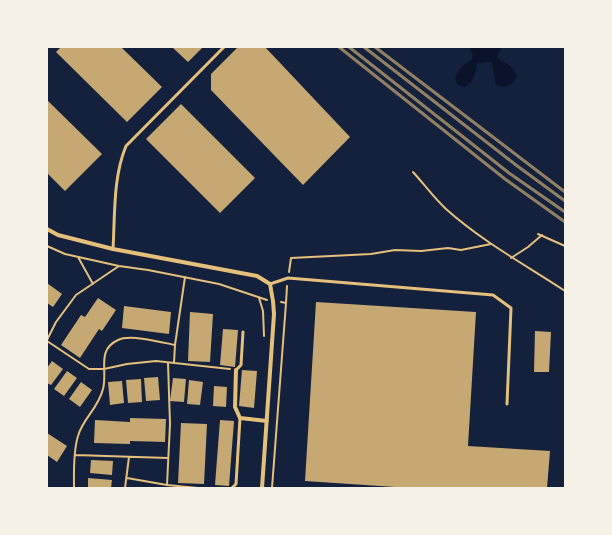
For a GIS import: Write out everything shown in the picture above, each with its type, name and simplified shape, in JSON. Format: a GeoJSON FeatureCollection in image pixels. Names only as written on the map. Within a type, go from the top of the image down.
{"type":"FeatureCollection","features":[{"type":"Feature","properties":{"kind":"street"},"geometry":{"type":"LineString","coordinates":[[47,229],[58,234],[113,249],[258,276],[270,284],[274,314],[262,488]]}},
{"type":"Feature","properties":{"kind":"street"},"geometry":{"type":"LineString","coordinates":[[236,370],[235,407],[240,418],[267,421]]}},
{"type":"Feature","properties":{"kind":"lane"},"geometry":{"type":"LineString","coordinates":[[113,249],[118,173],[120,158],[126,146],[224,47]]}},
{"type":"Feature","properties":{"kind":"lane"},"geometry":{"type":"LineString","coordinates":[[270,284],[288,278],[493,295],[511,308],[507,404]]}},
{"type":"Feature","properties":{"kind":"lane"},"geometry":{"type":"LineString","coordinates":[[236,370],[241,366],[244,332]]}},
{"type":"Feature","properties":{"kind":"lane"},"geometry":{"type":"LineString","coordinates":[[232,488],[236,484],[240,418]]}},
{"type":"Feature","properties":{"kind":"path"},"geometry":{"type":"LineString","coordinates":[[413,172],[445,208],[490,244],[565,291]]}},
{"type":"Feature","properties":{"kind":"path"},"geometry":{"type":"LineString","coordinates":[[538,234],[565,246]]}},
{"type":"Feature","properties":{"kind":"path"},"geometry":{"type":"LineString","coordinates":[[511,258],[528,247],[542,235]]}},
{"type":"Feature","properties":{"kind":"path"},"geometry":{"type":"LineString","coordinates":[[272,488],[288,278],[291,258],[371,254],[395,250],[421,251],[448,248],[461,250],[490,244]]}},
{"type":"Feature","properties":{"kind":"path"},"geometry":{"type":"LineString","coordinates":[[47,246],[65,254],[119,266],[219,284],[259,298],[286,303]]}},
{"type":"Feature","properties":{"kind":"path"},"geometry":{"type":"LineString","coordinates":[[78,257],[93,284]]}},
{"type":"Feature","properties":{"kind":"path"},"geometry":{"type":"LineString","coordinates":[[119,266],[76,295],[56,322],[47,341],[89,369],[104,369],[127,364],[156,362],[236,370]]}},
{"type":"Feature","properties":{"kind":"path"},"geometry":{"type":"LineString","coordinates":[[174,363],[174,345],[185,277]]}},
{"type":"Feature","properties":{"kind":"path"},"geometry":{"type":"LineString","coordinates":[[259,298],[264,316],[264,336]]}},
{"type":"Feature","properties":{"kind":"path"},"geometry":{"type":"LineString","coordinates":[[74,488],[77,437],[82,425],[99,403],[104,387],[103,356],[109,346],[118,339],[133,338],[160,341],[174,345]]}},
{"type":"Feature","properties":{"kind":"path"},"geometry":{"type":"LineString","coordinates":[[166,485],[170,424],[168,363]]}},
{"type":"Feature","properties":{"kind":"path"},"geometry":{"type":"LineString","coordinates":[[75,455],[168,458]]}},
{"type":"Feature","properties":{"kind":"path"},"geometry":{"type":"LineString","coordinates":[[125,488],[129,457]]}},
{"type":"Feature","properties":{"kind":"path"},"geometry":{"type":"LineString","coordinates":[[127,478],[166,485],[198,488]]}},
{"type":"Feature","properties":{"kind":"water"},"geometry":{"type":"Polygon","coordinates":[[[469,47],[501,47],[497,57],[512,68],[517,76],[514,82],[503,87],[496,85],[492,63],[490,62],[477,63],[471,82],[465,87],[458,85],[455,79],[458,72],[472,59],[473,56],[469,47]]]}},
{"type":"Feature","properties":{"kind":"building"},"geometry":{"type":"Polygon","coordinates":[[[61,47],[121,47],[162,87],[127,122],[56,52],[61,47]]]}},
{"type":"Feature","properties":{"kind":"building"},"geometry":{"type":"Polygon","coordinates":[[[172,47],[203,47],[188,62],[172,47]]]}},
{"type":"Feature","properties":{"kind":"building"},"geometry":{"type":"Polygon","coordinates":[[[238,47],[265,47],[350,137],[303,185],[211,90],[211,74],[238,47]]]}},
{"type":"Feature","properties":{"kind":"building"},"geometry":{"type":"Polygon","coordinates":[[[47,100],[102,154],[65,191],[47,173],[47,100]]]}},
{"type":"Feature","properties":{"kind":"building"},"geometry":{"type":"Polygon","coordinates":[[[181,104],[255,178],[220,213],[146,139],[181,104]]]}},
{"type":"Feature","properties":{"kind":"building"},"geometry":{"type":"Polygon","coordinates":[[[47,283],[62,294],[53,307],[47,303],[47,283]]]}},
{"type":"Feature","properties":{"kind":"building"},"geometry":{"type":"Polygon","coordinates":[[[98,298],[116,310],[102,331],[99,329],[80,358],[61,345],[81,315],[85,317],[98,298]]]}},
{"type":"Feature","properties":{"kind":"building"},"geometry":{"type":"Polygon","coordinates":[[[316,302],[476,312],[468,446],[550,451],[547,488],[410,488],[305,481],[316,302]]]}},
{"type":"Feature","properties":{"kind":"building"},"geometry":{"type":"Polygon","coordinates":[[[124,306],[171,312],[169,334],[122,328],[124,306]]]}},
{"type":"Feature","properties":{"kind":"building"},"geometry":{"type":"Polygon","coordinates":[[[190,312],[213,314],[210,362],[188,361],[190,312]]]}},
{"type":"Feature","properties":{"kind":"building"},"geometry":{"type":"Polygon","coordinates":[[[223,329],[238,330],[235,367],[220,365],[223,329]]]}},
{"type":"Feature","properties":{"kind":"building"},"geometry":{"type":"Polygon","coordinates":[[[535,331],[551,332],[549,372],[534,372],[535,331]]]}},
{"type":"Feature","properties":{"kind":"building"},"geometry":{"type":"Polygon","coordinates":[[[52,361],[63,369],[51,385],[47,383],[47,368],[52,361]]]}},
{"type":"Feature","properties":{"kind":"building"},"geometry":{"type":"Polygon","coordinates":[[[242,370],[257,371],[254,408],[239,406],[242,370]]]}},
{"type":"Feature","properties":{"kind":"building"},"geometry":{"type":"Polygon","coordinates":[[[67,371],[77,378],[64,396],[54,389],[67,371]]]}},
{"type":"Feature","properties":{"kind":"building"},"geometry":{"type":"Polygon","coordinates":[[[158,377],[160,400],[146,401],[144,378],[158,377]]]}},
{"type":"Feature","properties":{"kind":"building"},"geometry":{"type":"Polygon","coordinates":[[[173,378],[186,379],[184,402],[170,401],[173,378]]]}},
{"type":"Feature","properties":{"kind":"building"},"geometry":{"type":"Polygon","coordinates":[[[141,379],[142,402],[128,403],[126,380],[141,379]]]}},
{"type":"Feature","properties":{"kind":"building"},"geometry":{"type":"Polygon","coordinates":[[[189,380],[203,382],[200,405],[187,404],[189,380]]]}},
{"type":"Feature","properties":{"kind":"building"},"geometry":{"type":"Polygon","coordinates":[[[122,381],[124,403],[110,405],[108,382],[122,381]]]}},
{"type":"Feature","properties":{"kind":"building"},"geometry":{"type":"Polygon","coordinates":[[[81,382],[92,390],[80,407],[69,399],[81,382]]]}},
{"type":"Feature","properties":{"kind":"building"},"geometry":{"type":"Polygon","coordinates":[[[214,386],[227,387],[226,407],[213,406],[214,386]]]}},
{"type":"Feature","properties":{"kind":"building"},"geometry":{"type":"Polygon","coordinates":[[[130,418],[166,419],[165,442],[130,441],[130,444],[94,443],[95,420],[130,422],[130,418]]]}},
{"type":"Feature","properties":{"kind":"building"},"geometry":{"type":"Polygon","coordinates":[[[220,420],[234,421],[229,486],[215,485],[220,420]]]}},
{"type":"Feature","properties":{"kind":"building"},"geometry":{"type":"Polygon","coordinates":[[[181,423],[207,424],[204,484],[178,483],[181,423]]]}},
{"type":"Feature","properties":{"kind":"building"},"geometry":{"type":"Polygon","coordinates":[[[47,433],[67,446],[57,462],[47,455],[47,433]]]}},
{"type":"Feature","properties":{"kind":"building"},"geometry":{"type":"Polygon","coordinates":[[[91,460],[113,461],[112,475],[90,473],[91,460]]]}},
{"type":"Feature","properties":{"kind":"building"},"geometry":{"type":"Polygon","coordinates":[[[88,478],[112,480],[111,488],[88,488],[88,478]]]}},
{"type":"Feature","properties":{"kind":"railway"},"geometry":{"type":"LineString","coordinates":[[339,47],[505,179],[565,222]]}},
{"type":"Feature","properties":{"kind":"railway"},"geometry":{"type":"LineString","coordinates":[[349,47],[509,173],[565,212]]}},
{"type":"Feature","properties":{"kind":"railway"},"geometry":{"type":"LineString","coordinates":[[364,47],[516,165],[565,201]]}},
{"type":"Feature","properties":{"kind":"railway"},"geometry":{"type":"LineString","coordinates":[[375,47],[565,192]]}}]}
